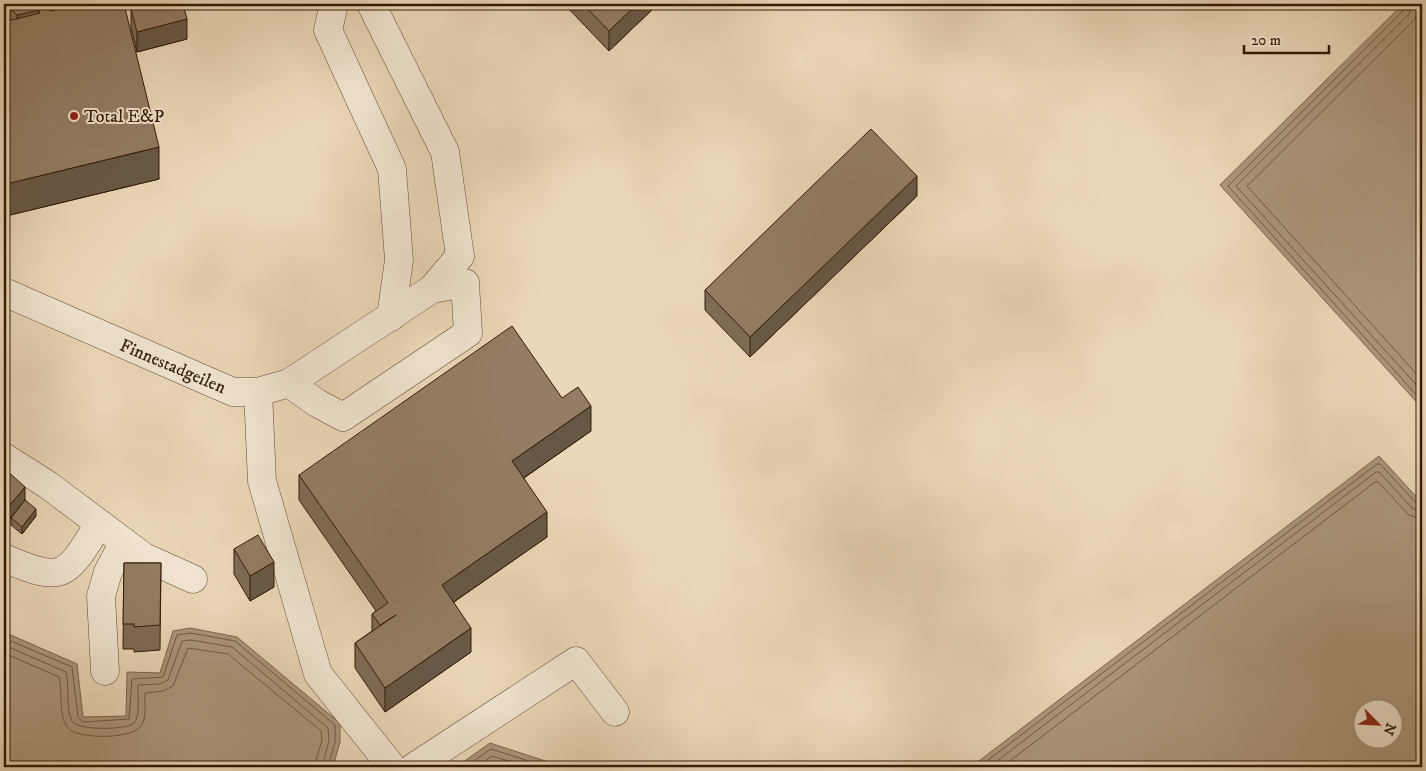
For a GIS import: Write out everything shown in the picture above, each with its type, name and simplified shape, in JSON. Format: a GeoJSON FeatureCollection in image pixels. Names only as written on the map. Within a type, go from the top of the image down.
{"type":"FeatureCollection","features":[{"type":"Feature","properties":{"kind":"street"},"geometry":{"type":"LineString","coordinates":[[334,4],[328,30],[392,169],[399,260],[391,317]]}},
{"type":"Feature","properties":{"kind":"street"},"geometry":{"type":"LineString","coordinates":[[371,4],[445,152],[460,256],[432,289]]}},
{"type":"Feature","properties":{"kind":"street"},"geometry":{"type":"LineString","coordinates":[[289,383],[317,403],[343,417],[468,333],[466,283],[432,289]]}},
{"type":"Feature","properties":{"kind":"street","name":"Finnestadgeilen"},"geometry":{"type":"LineString","coordinates":[[4,292],[233,392],[258,392],[289,383],[432,289]]}},
{"type":"Feature","properties":{"kind":"street"},"geometry":{"type":"LineString","coordinates":[[258,392],[262,481],[318,674],[392,767]]}},
{"type":"Feature","properties":{"kind":"street"},"geometry":{"type":"LineString","coordinates":[[4,457],[48,485],[134,550],[193,579]]}},
{"type":"Feature","properties":{"kind":"street"},"geometry":{"type":"LineString","coordinates":[[4,558],[32,570],[56,574],[73,564],[99,524]]}},
{"type":"Feature","properties":{"kind":"street"},"geometry":{"type":"LineString","coordinates":[[105,671],[101,596],[108,572],[134,550]]}},
{"type":"Feature","properties":{"kind":"street"},"geometry":{"type":"LineString","coordinates":[[414,767],[576,661],[615,712]]}},
{"type":"Feature","properties":{"kind":"water"},"geometry":{"type":"Polygon","coordinates":[[[1403,4],[1422,4],[1422,408],[1220,185],[1403,4]]]}},
{"type":"Feature","properties":{"kind":"water"},"geometry":{"type":"Polygon","coordinates":[[[1379,456],[1422,503],[1422,767],[971,767],[1379,456]]]}},
{"type":"Feature","properties":{"kind":"water"},"geometry":{"type":"Polygon","coordinates":[[[190,628],[237,637],[340,723],[340,742],[333,767],[4,767],[4,632],[77,664],[83,717],[126,716],[127,672],[160,673],[173,631],[190,628]]]}},
{"type":"Feature","properties":{"kind":"water"},"geometry":{"type":"Polygon","coordinates":[[[490,743],[564,767],[456,767],[490,743]]]}},
{"type":"Feature","properties":{"kind":"building","name":"Total E&P"},"geometry":{"type":"Polygon","coordinates":[[[12,4],[64,4],[50,7],[51,11],[78,4],[124,4],[159,147],[6,184],[4,177],[4,22],[40,13],[39,10],[17,15],[10,8],[12,4]]]}},
{"type":"Feature","properties":{"kind":"building"},"geometry":{"type":"Polygon","coordinates":[[[150,4],[183,4],[187,19],[137,32],[131,9],[150,4]]]}},
{"type":"Feature","properties":{"kind":"building"},"geometry":{"type":"Polygon","coordinates":[[[583,4],[637,4],[609,31],[583,4]]]}},
{"type":"Feature","properties":{"kind":"building"},"geometry":{"type":"Polygon","coordinates":[[[871,129],[917,176],[750,337],[705,290],[871,129]]]}},
{"type":"Feature","properties":{"kind":"building"},"geometry":{"type":"Polygon","coordinates":[[[512,326],[562,398],[578,387],[591,406],[512,461],[547,512],[442,585],[471,628],[385,688],[355,643],[396,615],[380,625],[372,614],[388,603],[299,475],[512,326]]]}},
{"type":"Feature","properties":{"kind":"building"},"geometry":{"type":"Polygon","coordinates":[[[4,468],[25,487],[4,512],[4,468]]]}},
{"type":"Feature","properties":{"kind":"building"},"geometry":{"type":"Polygon","coordinates":[[[25,500],[36,509],[22,527],[11,518],[25,500]]]}},
{"type":"Feature","properties":{"kind":"building"},"geometry":{"type":"Polygon","coordinates":[[[258,535],[274,562],[250,576],[234,549],[258,535]]]}},
{"type":"Feature","properties":{"kind":"building"},"geometry":{"type":"Polygon","coordinates":[[[124,563],[161,563],[160,625],[134,627],[134,624],[123,624],[124,563]]]}},
{"type":"Feature","properties":{"kind":"place","name":"Total E&P"},"geometry":{"type":"Point","coordinates":[74,116]}}]}
